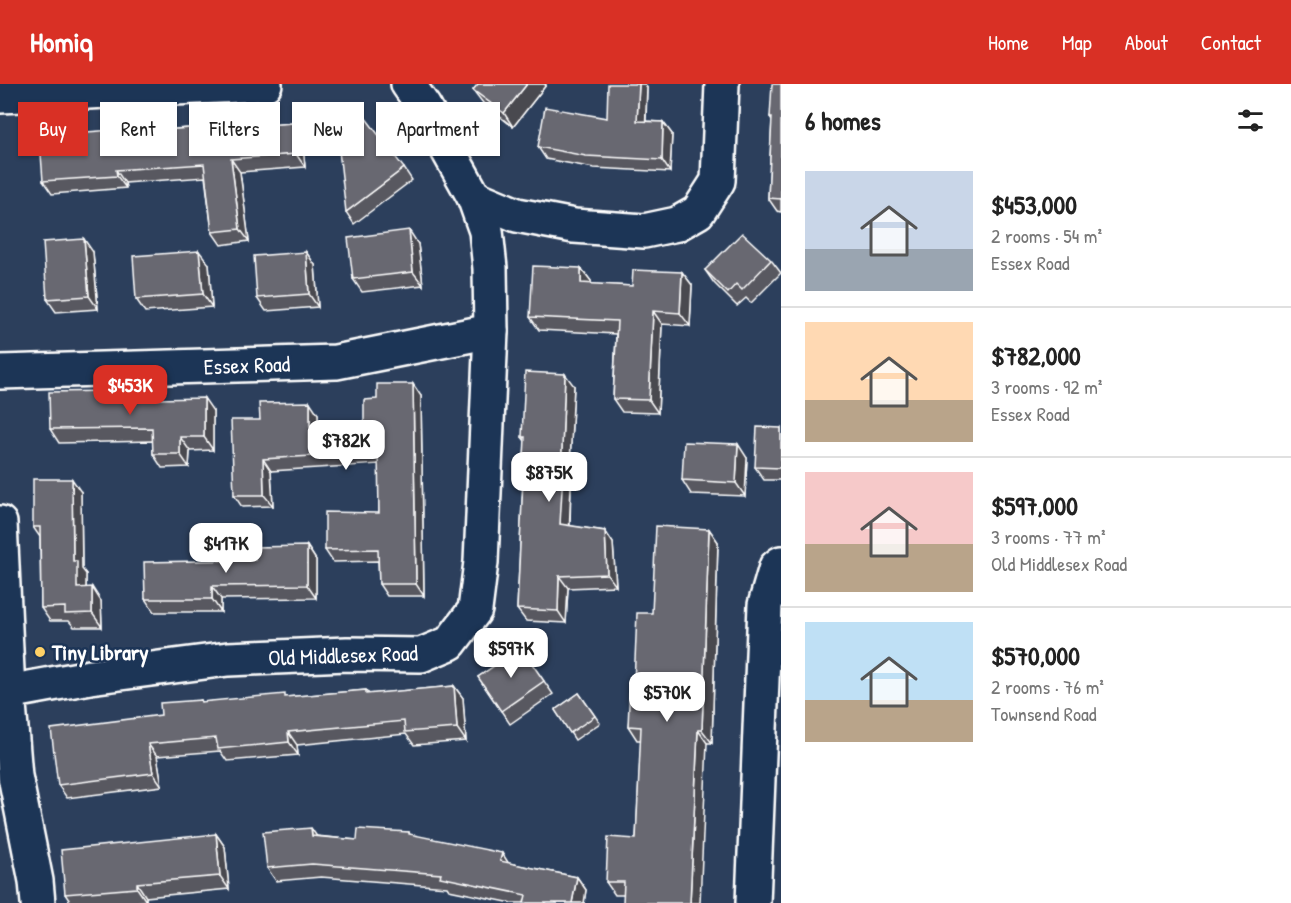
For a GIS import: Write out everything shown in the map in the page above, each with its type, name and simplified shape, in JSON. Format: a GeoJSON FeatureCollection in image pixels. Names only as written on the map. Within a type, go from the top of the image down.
{"type":"FeatureCollection","features":[{"type":"Feature","properties":{"kind":"street"},"geometry":{"type":"LineString","coordinates":[[0,96],[265,84]]}},
{"type":"Feature","properties":{"kind":"street","name":"Old Middlesex Road"},"geometry":{"type":"LineString","coordinates":[[8,692],[90,677],[228,659],[347,654],[422,655],[450,643],[476,610],[481,562],[491,331],[490,268],[486,231],[474,197],[424,107],[408,84]]}},
{"type":"Feature","properties":{"kind":"street"},"geometry":{"type":"LineString","coordinates":[[474,197],[517,215],[574,226],[644,231],[677,224],[698,212],[718,181],[722,84]]}},
{"type":"Feature","properties":{"kind":"street","name":"Essex Road"},"geometry":{"type":"LineString","coordinates":[[0,372],[336,362],[491,331]]}},
{"type":"Feature","properties":{"kind":"street"},"geometry":{"type":"LineString","coordinates":[[0,523],[8,692],[15,776],[36,881],[38,903]]}},
{"type":"Feature","properties":{"kind":"street"},"geometry":{"type":"LineString","coordinates":[[753,903],[765,605],[776,567],[781,563]]}},
{"type":"Feature","properties":{"kind":"building"},"geometry":{"type":"Polygon","coordinates":[[[478,84],[527,84],[504,113],[500,110],[500,102],[489,102],[473,90],[478,84]]]}},
{"type":"Feature","properties":{"kind":"building"},"geometry":{"type":"Polygon","coordinates":[[[608,84],[639,84],[637,121],[663,122],[662,160],[586,156],[538,147],[545,107],[607,118],[608,84]]]}},
{"type":"Feature","properties":{"kind":"building"},"geometry":{"type":"Polygon","coordinates":[[[772,84],[781,84],[781,199],[768,198],[772,84]]]}},
{"type":"Feature","properties":{"kind":"building"},"geometry":{"type":"Polygon","coordinates":[[[364,116],[376,131],[376,156],[395,156],[404,168],[346,212],[340,156],[364,156],[364,116]]]}},
{"type":"Feature","properties":{"kind":"building"},"geometry":{"type":"Polygon","coordinates":[[[292,123],[292,154],[280,155],[280,124],[292,123]]]}},
{"type":"Feature","properties":{"kind":"building"},"geometry":{"type":"Polygon","coordinates":[[[189,128],[189,156],[270,156],[231,159],[240,229],[212,232],[204,164],[116,170],[117,176],[43,181],[41,156],[88,156],[88,132],[100,131],[100,156],[177,156],[177,129],[189,128]]]}},
{"type":"Feature","properties":{"kind":"building"},"geometry":{"type":"Polygon","coordinates":[[[409,230],[413,272],[353,279],[348,238],[409,230]]]}},
{"type":"Feature","properties":{"kind":"building"},"geometry":{"type":"Polygon","coordinates":[[[742,233],[771,260],[742,290],[736,284],[728,293],[705,270],[742,233]]]}},
{"type":"Feature","properties":{"kind":"building"},"geometry":{"type":"Polygon","coordinates":[[[84,239],[89,296],[47,299],[43,242],[84,239]]]}},
{"type":"Feature","properties":{"kind":"building"},"geometry":{"type":"Polygon","coordinates":[[[199,251],[203,294],[136,299],[133,256],[199,251]]]}},
{"type":"Feature","properties":{"kind":"building"},"geometry":{"type":"Polygon","coordinates":[[[306,252],[309,294],[257,298],[254,256],[306,252]]]}},
{"type":"Feature","properties":{"kind":"building"},"geometry":{"type":"Polygon","coordinates":[[[533,266],[581,268],[581,283],[632,286],[633,270],[682,272],[680,313],[653,311],[649,400],[613,399],[617,321],[530,317],[533,266]]]}},
{"type":"Feature","properties":{"kind":"building"},"geometry":{"type":"Polygon","coordinates":[[[525,372],[565,374],[560,524],[605,531],[607,574],[559,576],[558,611],[517,609],[525,437],[522,437],[525,372]]]}},
{"type":"Feature","properties":{"kind":"building"},"geometry":{"type":"Polygon","coordinates":[[[377,384],[413,384],[416,584],[379,584],[378,549],[325,550],[325,512],[379,513],[378,452],[263,459],[264,495],[234,495],[231,420],[260,420],[259,403],[310,402],[310,426],[364,423],[364,400],[377,399],[377,384]]]}},
{"type":"Feature","properties":{"kind":"building"},"geometry":{"type":"Polygon","coordinates":[[[109,391],[109,400],[204,398],[204,437],[180,437],[180,454],[153,454],[152,428],[50,429],[49,392],[109,391]]]}},
{"type":"Feature","properties":{"kind":"building"},"geometry":{"type":"Polygon","coordinates":[[[757,427],[781,428],[781,468],[755,467],[757,427]]]}},
{"type":"Feature","properties":{"kind":"building"},"geometry":{"type":"Polygon","coordinates":[[[684,442],[738,444],[736,483],[682,480],[684,442]]]}},
{"type":"Feature","properties":{"kind":"building"},"geometry":{"type":"Polygon","coordinates":[[[33,479],[72,479],[73,561],[77,561],[77,588],[92,587],[92,613],[65,614],[65,607],[41,608],[40,527],[33,527],[33,479]]]}},
{"type":"Feature","properties":{"kind":"building"},"geometry":{"type":"Polygon","coordinates":[[[656,526],[709,529],[702,730],[698,730],[690,903],[623,903],[624,882],[606,882],[608,837],[636,839],[641,727],[628,726],[630,684],[634,684],[637,613],[652,613],[656,526]]]}},
{"type":"Feature","properties":{"kind":"building"},"geometry":{"type":"Polygon","coordinates":[[[307,546],[307,585],[212,586],[212,599],[145,599],[144,562],[255,560],[254,547],[307,546]]]}},
{"type":"Feature","properties":{"kind":"building"},"geometry":{"type":"Polygon","coordinates":[[[521,648],[544,681],[501,711],[478,677],[521,648]]]}},
{"type":"Feature","properties":{"kind":"building"},"geometry":{"type":"Polygon","coordinates":[[[454,686],[457,728],[405,732],[404,721],[288,732],[289,742],[218,749],[216,738],[148,744],[153,773],[58,785],[51,729],[161,715],[160,703],[201,700],[201,702],[285,694],[285,697],[366,690],[366,694],[454,686]]]}},
{"type":"Feature","properties":{"kind":"building"},"geometry":{"type":"Polygon","coordinates":[[[579,693],[595,716],[570,733],[555,710],[579,693]]]}},
{"type":"Feature","properties":{"kind":"building"},"geometry":{"type":"Polygon","coordinates":[[[311,828],[312,836],[357,840],[358,829],[409,832],[409,834],[502,853],[500,861],[577,877],[572,903],[524,903],[526,895],[440,877],[441,874],[312,864],[267,868],[263,832],[311,828]]]}},
{"type":"Feature","properties":{"kind":"building"},"geometry":{"type":"Polygon","coordinates":[[[216,834],[220,876],[137,883],[137,888],[65,894],[61,850],[216,834]]]}},
{"type":"Feature","properties":{"kind":"place","name":"Tiny Library"},"geometry":{"type":"Point","coordinates":[40,652]}}]}
